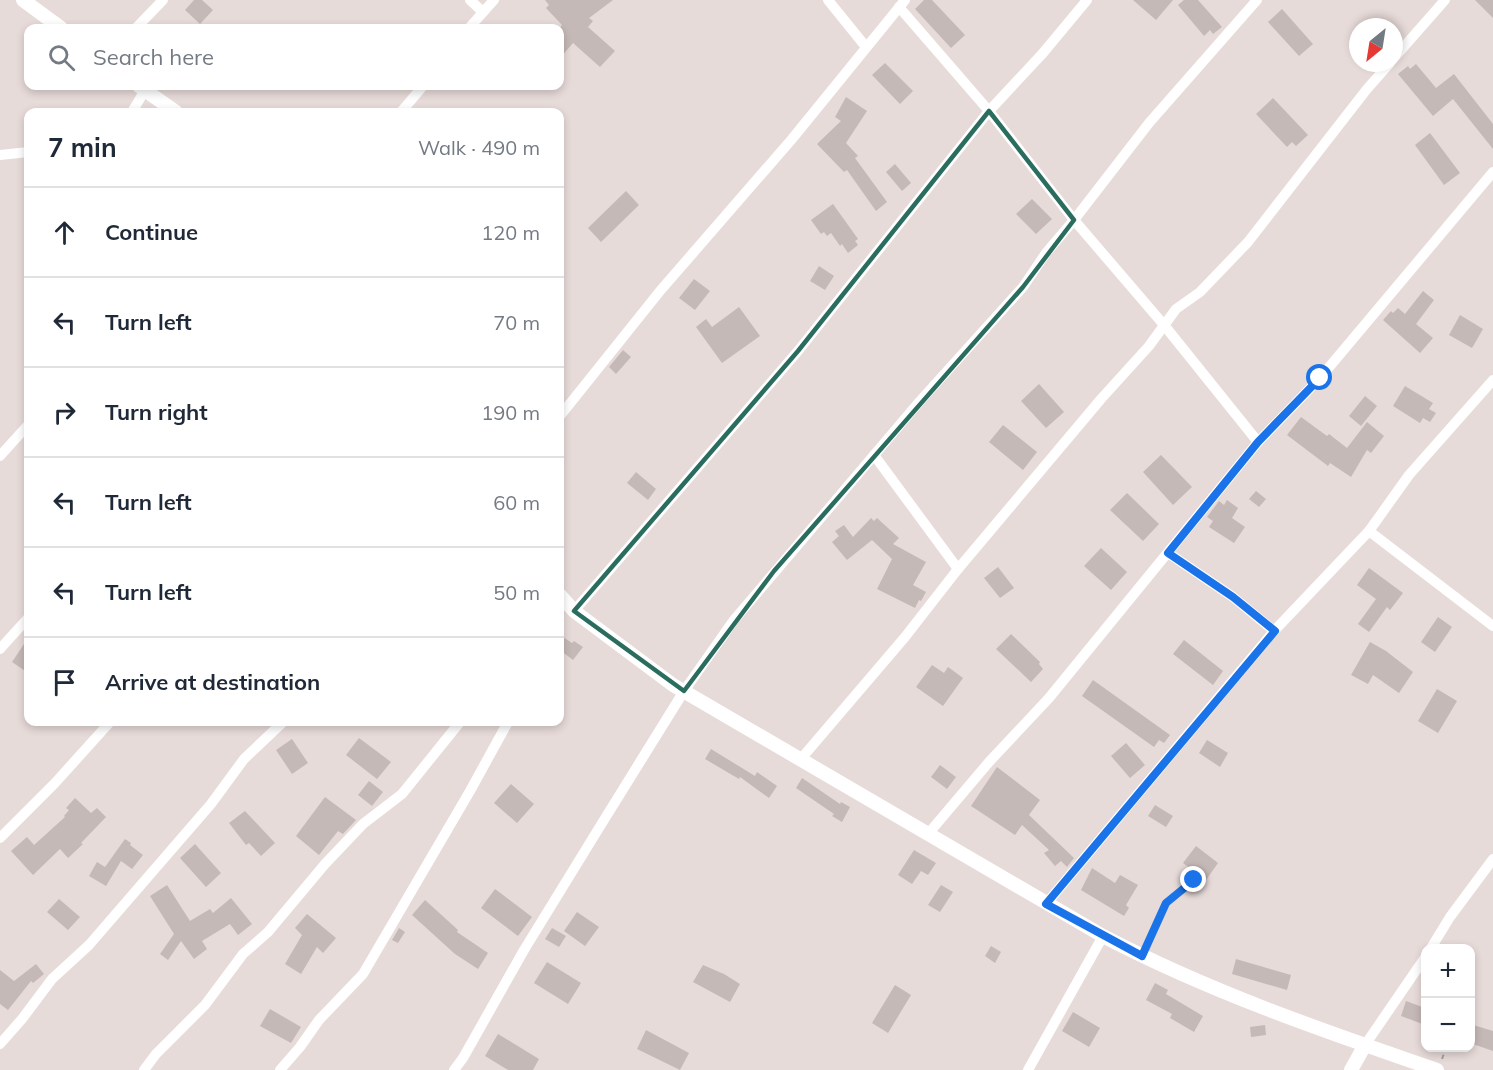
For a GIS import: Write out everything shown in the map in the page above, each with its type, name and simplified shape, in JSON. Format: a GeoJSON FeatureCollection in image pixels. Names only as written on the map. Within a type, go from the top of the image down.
{"type":"FeatureCollection","features":[{"type":"Feature","properties":{"kind":"street"},"geometry":{"type":"LineString","coordinates":[[23,0],[56,24]]}},
{"type":"Feature","properties":{"kind":"street"},"geometry":{"type":"LineString","coordinates":[[140,24],[163,0]]}},
{"type":"Feature","properties":{"kind":"street"},"geometry":{"type":"LineString","coordinates":[[470,0],[483,12]]}},
{"type":"Feature","properties":{"kind":"street"},"geometry":{"type":"LineString","coordinates":[[473,24],[494,0]]}},
{"type":"Feature","properties":{"kind":"street"},"geometry":{"type":"LineString","coordinates":[[828,0],[866,47]]}},
{"type":"Feature","properties":{"kind":"street"},"geometry":{"type":"LineString","coordinates":[[1087,0],[1043,53],[989,111],[798,351],[565,604],[684,691],[1103,936],[1142,956],[1236,997],[1437,1070]]}},
{"type":"Feature","properties":{"kind":"street"},"geometry":{"type":"LineString","coordinates":[[454,1070],[530,940],[684,691],[734,621],[920,401],[1023,287],[1046,253],[1149,123],[1257,0]]}},
{"type":"Feature","properties":{"kind":"street"},"geometry":{"type":"LineString","coordinates":[[1403,48],[1445,0]]}},
{"type":"Feature","properties":{"kind":"street"},"geometry":{"type":"LineString","coordinates":[[564,411],[660,291],[792,139],[902,4],[1074,220],[1164,325],[1258,442]]}},
{"type":"Feature","properties":{"kind":"street"},"geometry":{"type":"LineString","coordinates":[[800,760],[1108,391],[1149,346],[1176,309],[1200,292],[1248,242],[1382,72]]}},
{"type":"Feature","properties":{"kind":"street"},"geometry":{"type":"LineString","coordinates":[[134,108],[141,90]]}},
{"type":"Feature","properties":{"kind":"street"},"geometry":{"type":"LineString","coordinates":[[145,90],[170,108]]}},
{"type":"Feature","properties":{"kind":"street"},"geometry":{"type":"LineString","coordinates":[[404,108],[420,90]]}},
{"type":"Feature","properties":{"kind":"street"},"geometry":{"type":"LineString","coordinates":[[0,155],[24,152]]}},
{"type":"Feature","properties":{"kind":"street"},"geometry":{"type":"LineString","coordinates":[[928,834],[989,762],[1049,698],[1258,442],[1320,378],[1493,172]]}},
{"type":"Feature","properties":{"kind":"street"},"geometry":{"type":"LineString","coordinates":[[1046,904],[1275,631],[1369,531],[1409,475],[1493,380]]}},
{"type":"Feature","properties":{"kind":"street"},"geometry":{"type":"LineString","coordinates":[[0,456],[24,429]]}},
{"type":"Feature","properties":{"kind":"street"},"geometry":{"type":"LineString","coordinates":[[874,455],[958,569]]}},
{"type":"Feature","properties":{"kind":"street"},"geometry":{"type":"LineString","coordinates":[[1369,531],[1493,626]]}},
{"type":"Feature","properties":{"kind":"street"},"geometry":{"type":"LineString","coordinates":[[1168,553],[1233,597],[1275,631]]}},
{"type":"Feature","properties":{"kind":"street"},"geometry":{"type":"LineString","coordinates":[[0,649],[24,622]]}},
{"type":"Feature","properties":{"kind":"street"},"geometry":{"type":"LineString","coordinates":[[0,838],[55,783],[106,726]]}},
{"type":"Feature","properties":{"kind":"street"},"geometry":{"type":"LineString","coordinates":[[0,1044],[22,1019],[51,979],[89,945],[211,804],[244,759],[279,726]]}},
{"type":"Feature","properties":{"kind":"street"},"geometry":{"type":"LineString","coordinates":[[144,1070],[156,1054],[205,1005],[243,954],[268,932],[325,864],[363,824],[402,794],[457,726]]}},
{"type":"Feature","properties":{"kind":"street"},"geometry":{"type":"LineString","coordinates":[[280,1070],[319,1020],[363,974],[506,726]]}},
{"type":"Feature","properties":{"kind":"street"},"geometry":{"type":"LineString","coordinates":[[1433,944],[1450,917],[1493,859]]}},
{"type":"Feature","properties":{"kind":"street"},"geometry":{"type":"LineString","coordinates":[[1028,1070],[1103,936]]}},
{"type":"Feature","properties":{"kind":"street"},"geometry":{"type":"LineString","coordinates":[[1351,1070],[1365,1045],[1421,962]]}},
{"type":"Feature","properties":{"kind":"path"},"geometry":{"type":"LineString","coordinates":[[1142,956],[1166,903],[1194,880]]}},
{"type":"Feature","properties":{"kind":"highlighted area"},"geometry":{"type":"Polygon","coordinates":[[[989,111],[1074,220],[1023,287],[774,571],[684,691],[574,611],[798,351],[989,111]]]}},
{"type":"Feature","properties":{"kind":"building"},"geometry":{"type":"Polygon","coordinates":[[[194,0],[202,0],[213,10],[200,24],[185,10],[194,0]]]}},
{"type":"Feature","properties":{"kind":"building"},"geometry":{"type":"Polygon","coordinates":[[[545,0],[613,0],[589,18],[593,21],[588,27],[615,51],[600,67],[573,43],[564,53],[564,24],[561,24],[546,8],[549,5],[545,0]]]}},
{"type":"Feature","properties":{"kind":"building"},"geometry":{"type":"Polygon","coordinates":[[[924,0],[932,0],[965,35],[951,48],[915,9],[924,0]]]}},
{"type":"Feature","properties":{"kind":"building"},"geometry":{"type":"Polygon","coordinates":[[[1133,0],[1173,0],[1156,20],[1133,0]]]}},
{"type":"Feature","properties":{"kind":"building"},"geometry":{"type":"Polygon","coordinates":[[[1184,0],[1198,0],[1222,27],[1213,34],[1210,30],[1204,36],[1178,5],[1184,0]]]}},
{"type":"Feature","properties":{"kind":"building"},"geometry":{"type":"Polygon","coordinates":[[[1475,0],[1493,0],[1493,18],[1475,0]]]}},
{"type":"Feature","properties":{"kind":"building"},"geometry":{"type":"Polygon","coordinates":[[[1282,9],[1313,44],[1299,56],[1268,22],[1282,9]]]}},
{"type":"Feature","properties":{"kind":"building"},"geometry":{"type":"Polygon","coordinates":[[[885,63],[913,91],[900,104],[872,75],[885,63]]]}},
{"type":"Feature","properties":{"kind":"building"},"geometry":{"type":"Polygon","coordinates":[[[1416,64],[1436,88],[1454,74],[1493,124],[1493,149],[1453,99],[1433,116],[1398,74],[1408,66],[1410,69],[1416,64]]]}},
{"type":"Feature","properties":{"kind":"building"},"geometry":{"type":"Polygon","coordinates":[[[846,97],[867,111],[846,143],[858,156],[855,158],[887,202],[876,211],[847,170],[844,172],[817,144],[841,121],[835,117],[846,97]]]}},
{"type":"Feature","properties":{"kind":"building"},"geometry":{"type":"Polygon","coordinates":[[[1273,98],[1308,135],[1296,146],[1292,142],[1287,147],[1256,114],[1273,98]]]}},
{"type":"Feature","properties":{"kind":"building"},"geometry":{"type":"Polygon","coordinates":[[[1430,133],[1460,173],[1444,185],[1415,145],[1430,133]]]}},
{"type":"Feature","properties":{"kind":"building"},"geometry":{"type":"Polygon","coordinates":[[[895,164],[911,183],[902,191],[886,172],[895,164]]]}},
{"type":"Feature","properties":{"kind":"building"},"geometry":{"type":"Polygon","coordinates":[[[626,191],[639,205],[601,242],[588,228],[626,191]]]}},
{"type":"Feature","properties":{"kind":"building"},"geometry":{"type":"Polygon","coordinates":[[[1032,199],[1052,219],[1036,234],[1016,214],[1032,199]]]}},
{"type":"Feature","properties":{"kind":"building"},"geometry":{"type":"Polygon","coordinates":[[[833,204],[858,239],[855,241],[858,245],[848,253],[831,233],[827,236],[824,232],[821,234],[811,220],[833,204]]]}},
{"type":"Feature","properties":{"kind":"building"},"geometry":{"type":"Polygon","coordinates":[[[819,266],[834,276],[825,290],[810,281],[819,266]]]}},
{"type":"Feature","properties":{"kind":"building"},"geometry":{"type":"Polygon","coordinates":[[[694,279],[710,291],[695,310],[679,298],[694,279]]]}},
{"type":"Feature","properties":{"kind":"building"},"geometry":{"type":"Polygon","coordinates":[[[1423,291],[1434,300],[1416,324],[1433,338],[1420,353],[1383,320],[1391,311],[1393,313],[1398,308],[1405,314],[1423,291]]]}},
{"type":"Feature","properties":{"kind":"building"},"geometry":{"type":"Polygon","coordinates":[[[739,307],[760,336],[722,363],[696,327],[706,319],[712,327],[739,307]]]}},
{"type":"Feature","properties":{"kind":"building"},"geometry":{"type":"Polygon","coordinates":[[[1460,315],[1483,329],[1472,348],[1449,335],[1460,315]]]}},
{"type":"Feature","properties":{"kind":"building"},"geometry":{"type":"Polygon","coordinates":[[[623,350],[631,357],[616,374],[609,367],[623,350]]]}},
{"type":"Feature","properties":{"kind":"building"},"geometry":{"type":"Polygon","coordinates":[[[1039,384],[1064,412],[1046,428],[1021,401],[1039,384]]]}},
{"type":"Feature","properties":{"kind":"building"},"geometry":{"type":"Polygon","coordinates":[[[1405,386],[1433,403],[1429,409],[1436,413],[1430,422],[1423,418],[1420,423],[1393,406],[1405,386]]]}},
{"type":"Feature","properties":{"kind":"building"},"geometry":{"type":"Polygon","coordinates":[[[1365,396],[1377,406],[1361,426],[1349,416],[1365,396]]]}},
{"type":"Feature","properties":{"kind":"building"},"geometry":{"type":"Polygon","coordinates":[[[1301,417],[1347,448],[1367,422],[1384,436],[1371,453],[1367,450],[1351,477],[1330,463],[1328,466],[1287,435],[1301,417]]]}},
{"type":"Feature","properties":{"kind":"building"},"geometry":{"type":"Polygon","coordinates":[[[1003,425],[1037,452],[1023,470],[989,442],[1003,425]]]}},
{"type":"Feature","properties":{"kind":"building"},"geometry":{"type":"Polygon","coordinates":[[[1161,455],[1192,487],[1173,505],[1143,472],[1161,455]]]}},
{"type":"Feature","properties":{"kind":"building"},"geometry":{"type":"Polygon","coordinates":[[[636,472],[656,489],[648,500],[627,483],[636,472]]]}},
{"type":"Feature","properties":{"kind":"building"},"geometry":{"type":"Polygon","coordinates":[[[1256,491],[1266,499],[1259,507],[1249,499],[1256,491]]]}},
{"type":"Feature","properties":{"kind":"building"},"geometry":{"type":"Polygon","coordinates":[[[1127,493],[1159,524],[1143,541],[1110,510],[1127,493]]]}},
{"type":"Feature","properties":{"kind":"building"},"geometry":{"type":"Polygon","coordinates":[[[1227,500],[1238,508],[1232,518],[1245,527],[1234,543],[1209,527],[1213,521],[1207,517],[1219,501],[1224,505],[1227,500]]]}},
{"type":"Feature","properties":{"kind":"building"},"geometry":{"type":"Polygon","coordinates":[[[871,518],[874,521],[877,518],[899,538],[893,544],[926,562],[913,585],[926,592],[915,608],[877,589],[892,559],[872,540],[847,560],[832,542],[839,536],[835,531],[844,525],[853,537],[871,518]]]}},
{"type":"Feature","properties":{"kind":"building"},"geometry":{"type":"Polygon","coordinates":[[[1101,548],[1127,572],[1111,590],[1084,566],[1101,548]]]}},
{"type":"Feature","properties":{"kind":"building"},"geometry":{"type":"Polygon","coordinates":[[[998,567],[1014,588],[1000,598],[984,578],[998,567]]]}},
{"type":"Feature","properties":{"kind":"building"},"geometry":{"type":"Polygon","coordinates":[[[1369,568],[1403,593],[1390,610],[1387,607],[1369,632],[1358,624],[1376,599],[1357,585],[1369,568]]]}},
{"type":"Feature","properties":{"kind":"building"},"geometry":{"type":"Polygon","coordinates":[[[1438,617],[1452,627],[1435,652],[1421,642],[1438,617]]]}},
{"type":"Feature","properties":{"kind":"building"},"geometry":{"type":"Polygon","coordinates":[[[1011,634],[1040,662],[1043,669],[1031,682],[996,649],[1011,634]]]}},
{"type":"Feature","properties":{"kind":"building"},"geometry":{"type":"Polygon","coordinates":[[[564,638],[583,647],[573,660],[564,653],[564,638]]]}},
{"type":"Feature","properties":{"kind":"building"},"geometry":{"type":"Polygon","coordinates":[[[1184,640],[1223,671],[1213,685],[1173,654],[1184,640]]]}},
{"type":"Feature","properties":{"kind":"building"},"geometry":{"type":"Polygon","coordinates":[[[1370,642],[1413,672],[1399,693],[1373,675],[1368,684],[1351,675],[1370,642]]]}},
{"type":"Feature","properties":{"kind":"building"},"geometry":{"type":"Polygon","coordinates":[[[24,644],[24,670],[12,662],[24,644]]]}},
{"type":"Feature","properties":{"kind":"building"},"geometry":{"type":"Polygon","coordinates":[[[932,665],[944,673],[948,667],[963,678],[943,706],[916,687],[932,665]]]}},
{"type":"Feature","properties":{"kind":"building"},"geometry":{"type":"Polygon","coordinates":[[[1093,680],[1170,735],[1164,743],[1159,740],[1154,747],[1082,696],[1093,680]]]}},
{"type":"Feature","properties":{"kind":"building"},"geometry":{"type":"Polygon","coordinates":[[[1437,689],[1457,701],[1438,733],[1418,721],[1437,689]]]}},
{"type":"Feature","properties":{"kind":"building"},"geometry":{"type":"Polygon","coordinates":[[[359,738],[391,762],[377,779],[346,755],[359,738]]]}},
{"type":"Feature","properties":{"kind":"building"},"geometry":{"type":"Polygon","coordinates":[[[292,739],[308,763],[292,774],[276,750],[292,739]]]}},
{"type":"Feature","properties":{"kind":"building"},"geometry":{"type":"Polygon","coordinates":[[[1207,740],[1228,753],[1220,767],[1199,753],[1207,740]]]}},
{"type":"Feature","properties":{"kind":"building"},"geometry":{"type":"Polygon","coordinates":[[[1126,743],[1145,765],[1130,778],[1111,756],[1126,743]]]}},
{"type":"Feature","properties":{"kind":"building"},"geometry":{"type":"Polygon","coordinates":[[[711,749],[755,776],[757,772],[777,786],[769,798],[740,777],[739,779],[705,759],[711,749]]]}},
{"type":"Feature","properties":{"kind":"building"},"geometry":{"type":"Polygon","coordinates":[[[940,765],[956,777],[947,789],[931,777],[940,765]]]}},
{"type":"Feature","properties":{"kind":"building"},"geometry":{"type":"Polygon","coordinates":[[[997,767],[1040,800],[1029,815],[1074,858],[1067,867],[1061,861],[1055,866],[1044,853],[1049,850],[1022,825],[1015,835],[971,806],[997,767]]]}},
{"type":"Feature","properties":{"kind":"building"},"geometry":{"type":"Polygon","coordinates":[[[802,778],[840,804],[841,802],[850,807],[842,822],[796,788],[802,778]]]}},
{"type":"Feature","properties":{"kind":"building"},"geometry":{"type":"Polygon","coordinates":[[[369,781],[383,792],[372,806],[358,795],[369,781]]]}},
{"type":"Feature","properties":{"kind":"building"},"geometry":{"type":"Polygon","coordinates":[[[511,784],[534,804],[517,823],[494,803],[511,784]]]}},
{"type":"Feature","properties":{"kind":"building"},"geometry":{"type":"Polygon","coordinates":[[[325,797],[356,820],[343,834],[338,831],[319,855],[296,836],[325,797]]]}},
{"type":"Feature","properties":{"kind":"building"},"geometry":{"type":"Polygon","coordinates":[[[75,798],[91,813],[97,808],[106,817],[68,858],[60,849],[33,875],[11,851],[27,837],[34,845],[65,817],[69,810],[66,808],[75,798]]]}},
{"type":"Feature","properties":{"kind":"building"},"geometry":{"type":"Polygon","coordinates":[[[1155,805],[1173,816],[1166,827],[1148,816],[1155,805]]]}},
{"type":"Feature","properties":{"kind":"building"},"geometry":{"type":"Polygon","coordinates":[[[245,811],[275,843],[261,856],[249,843],[246,845],[229,823],[245,811]]]}},
{"type":"Feature","properties":{"kind":"building"},"geometry":{"type":"Polygon","coordinates":[[[125,839],[143,855],[132,869],[121,861],[106,886],[89,876],[97,862],[105,867],[125,839]]]}},
{"type":"Feature","properties":{"kind":"building"},"geometry":{"type":"Polygon","coordinates":[[[195,844],[221,873],[206,887],[180,858],[195,844]]]}},
{"type":"Feature","properties":{"kind":"building"},"geometry":{"type":"Polygon","coordinates":[[[1196,846],[1218,863],[1206,880],[1183,863],[1196,846]]]}},
{"type":"Feature","properties":{"kind":"building"},"geometry":{"type":"Polygon","coordinates":[[[914,850],[936,863],[928,875],[921,871],[912,884],[898,875],[914,850]]]}},
{"type":"Feature","properties":{"kind":"building"},"geometry":{"type":"Polygon","coordinates":[[[1092,868],[1115,883],[1120,875],[1138,885],[1126,905],[1129,908],[1124,916],[1081,890],[1092,868]]]}},
{"type":"Feature","properties":{"kind":"building"},"geometry":{"type":"Polygon","coordinates":[[[167,885],[190,921],[210,909],[213,913],[231,898],[252,924],[238,935],[230,924],[202,941],[207,949],[194,959],[181,941],[168,960],[160,954],[174,934],[150,896],[167,885]]]}},
{"type":"Feature","properties":{"kind":"building"},"geometry":{"type":"Polygon","coordinates":[[[941,885],[953,892],[940,912],[928,905],[941,885]]]}},
{"type":"Feature","properties":{"kind":"building"},"geometry":{"type":"Polygon","coordinates":[[[495,889],[532,917],[518,936],[481,908],[495,889]]]}},
{"type":"Feature","properties":{"kind":"building"},"geometry":{"type":"Polygon","coordinates":[[[59,899],[80,917],[68,930],[47,912],[59,899]]]}},
{"type":"Feature","properties":{"kind":"building"},"geometry":{"type":"Polygon","coordinates":[[[425,900],[458,930],[457,932],[488,953],[478,969],[455,954],[412,915],[425,900]]]}},
{"type":"Feature","properties":{"kind":"building"},"geometry":{"type":"Polygon","coordinates":[[[577,912],[599,927],[585,946],[564,931],[577,912]]]}},
{"type":"Feature","properties":{"kind":"building"},"geometry":{"type":"Polygon","coordinates":[[[307,914],[336,938],[323,953],[317,947],[301,974],[285,964],[302,935],[295,928],[307,914]]]}},
{"type":"Feature","properties":{"kind":"building"},"geometry":{"type":"Polygon","coordinates":[[[399,928],[405,932],[398,943],[392,940],[399,928]]]}},
{"type":"Feature","properties":{"kind":"building"},"geometry":{"type":"Polygon","coordinates":[[[552,928],[566,936],[559,947],[545,939],[552,928]]]}},
{"type":"Feature","properties":{"kind":"building"},"geometry":{"type":"Polygon","coordinates":[[[991,946],[1001,952],[995,963],[985,956],[991,946]]]}},
{"type":"Feature","properties":{"kind":"building"},"geometry":{"type":"Polygon","coordinates":[[[1236,959],[1291,975],[1287,990],[1232,974],[1236,959]]]}},
{"type":"Feature","properties":{"kind":"building"},"geometry":{"type":"Polygon","coordinates":[[[547,962],[581,983],[568,1004],[534,983],[547,962]]]}},
{"type":"Feature","properties":{"kind":"building"},"geometry":{"type":"Polygon","coordinates":[[[36,964],[44,974],[33,983],[31,981],[8,1010],[0,1004],[0,970],[14,981],[36,964]]]}},
{"type":"Feature","properties":{"kind":"building"},"geometry":{"type":"Polygon","coordinates":[[[703,965],[740,984],[730,1002],[693,982],[703,965]]]}},
{"type":"Feature","properties":{"kind":"building"},"geometry":{"type":"Polygon","coordinates":[[[1155,983],[1168,990],[1166,994],[1203,1016],[1194,1032],[1170,1018],[1172,1014],[1146,1000],[1155,983]]]}},
{"type":"Feature","properties":{"kind":"building"},"geometry":{"type":"Polygon","coordinates":[[[895,985],[911,995],[888,1033],[872,1023],[895,985]]]}},
{"type":"Feature","properties":{"kind":"building"},"geometry":{"type":"Polygon","coordinates":[[[1406,1001],[1421,1007],[1421,1024],[1401,1016],[1406,1001]]]}},
{"type":"Feature","properties":{"kind":"building"},"geometry":{"type":"Polygon","coordinates":[[[270,1009],[301,1027],[291,1043],[260,1026],[270,1009]]]}},
{"type":"Feature","properties":{"kind":"building"},"geometry":{"type":"Polygon","coordinates":[[[1073,1012],[1100,1028],[1089,1047],[1062,1031],[1073,1012]]]}},
{"type":"Feature","properties":{"kind":"building"},"geometry":{"type":"Polygon","coordinates":[[[1265,1025],[1266,1035],[1251,1037],[1250,1027],[1265,1025]]]}},
{"type":"Feature","properties":{"kind":"building"},"geometry":{"type":"Polygon","coordinates":[[[1475,1026],[1493,1031],[1493,1051],[1475,1045],[1475,1026]]]}},
{"type":"Feature","properties":{"kind":"building"},"geometry":{"type":"Polygon","coordinates":[[[646,1030],[689,1053],[680,1070],[637,1049],[646,1030]]]}},
{"type":"Feature","properties":{"kind":"building"},"geometry":{"type":"Polygon","coordinates":[[[498,1034],[539,1059],[533,1070],[508,1070],[485,1056],[498,1034]]]}},
{"type":"Feature","properties":{"kind":"route"},"geometry":{"type":"LineString","coordinates":[[1194,880],[1166,903],[1142,956],[1046,904],[1275,631],[1233,597],[1168,553],[1258,442],[1320,378]]}}]}
